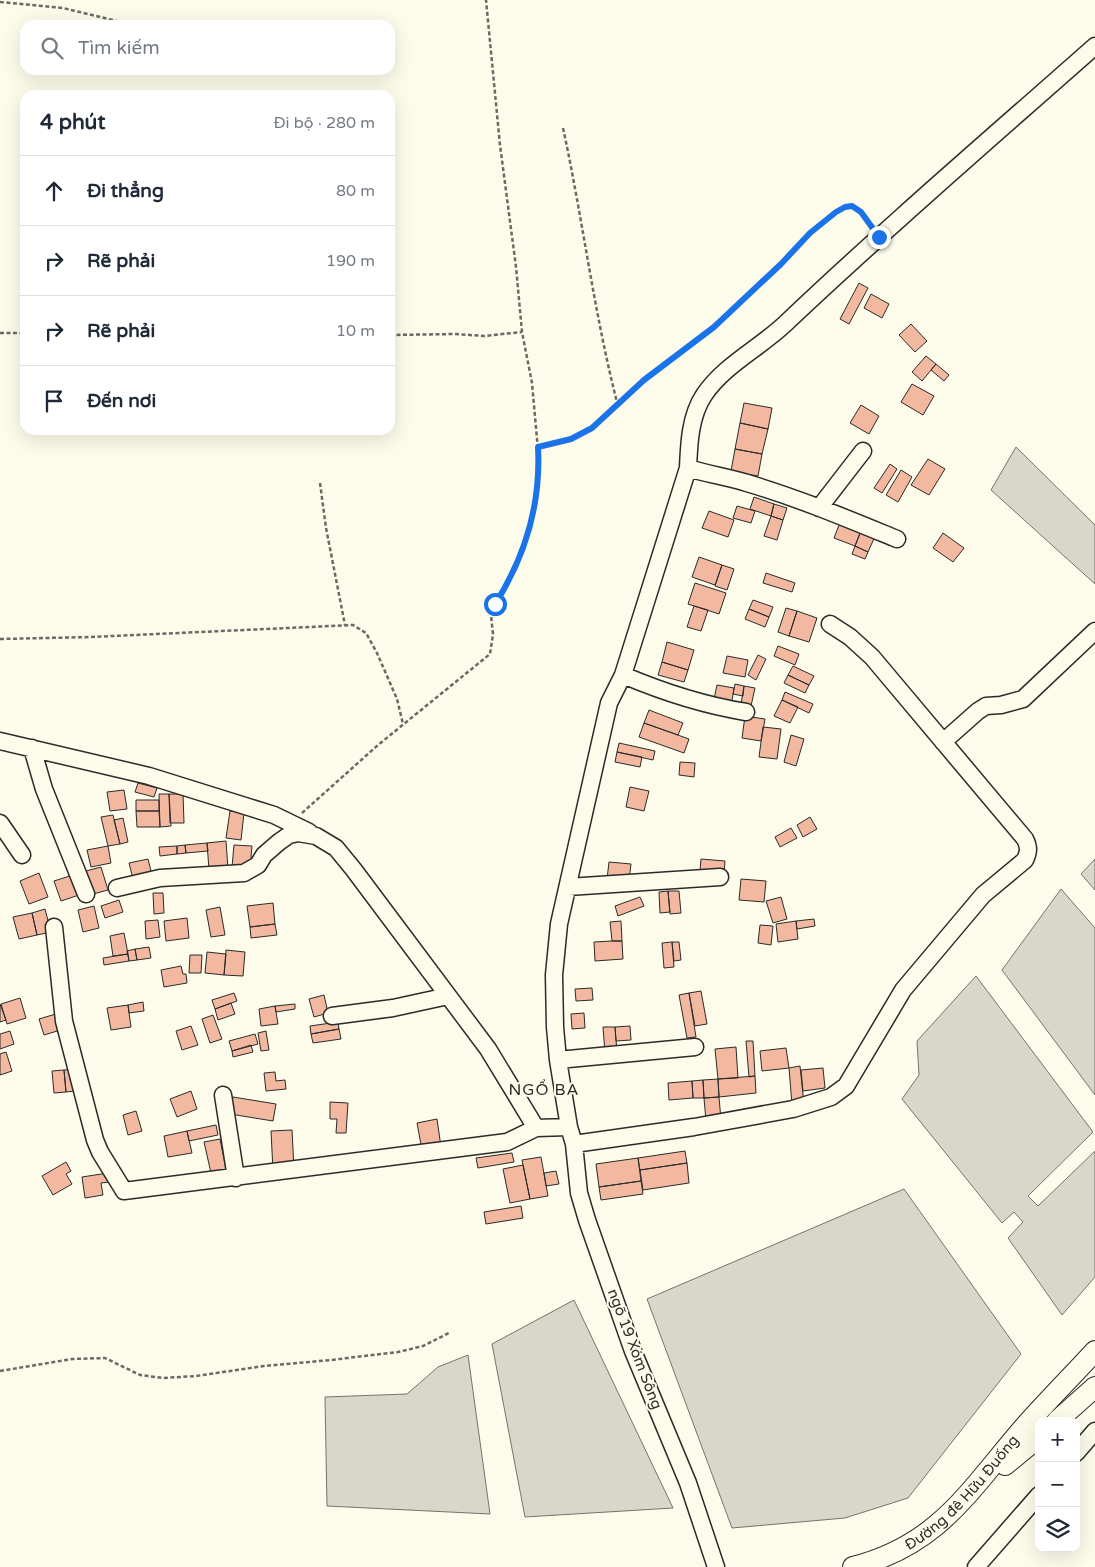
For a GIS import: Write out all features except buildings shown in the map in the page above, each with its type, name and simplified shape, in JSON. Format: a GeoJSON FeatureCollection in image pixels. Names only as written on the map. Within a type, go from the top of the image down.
{"type":"FeatureCollection","features":[{"type":"Feature","properties":{"kind":"main road","name":"Đường đê Hữu Đuống"},"geometry":{"type":"LineString","coordinates":[[853,1567],[894,1553],[920,1539],[944,1520],[963,1501],[1026,1426],[1095,1351]]}},
{"type":"Feature","properties":{"kind":"main road"},"geometry":{"type":"LineString","coordinates":[[1061,1417],[1095,1387]]}},
{"type":"Feature","properties":{"kind":"main road"},"geometry":{"type":"LineString","coordinates":[[963,1501],[1035,1439]]}},
{"type":"Feature","properties":{"kind":"street","name":"ngõ 19 Xóm Sông"},"geometry":{"type":"LineString","coordinates":[[716,1567],[688,1482],[633,1351],[587,1220],[579,1193],[574,1144],[569,1127],[558,1060],[554,974],[559,924],[609,702],[623,675],[688,468],[689,437],[703,396],[720,376],[782,327],[906,212],[1095,46]]}},
{"type":"Feature","properties":{"kind":"street"},"geometry":{"type":"LineString","coordinates":[[819,508],[863,451]]}},
{"type":"Feature","properties":{"kind":"street"},"geometry":{"type":"LineString","coordinates":[[688,468],[716,477],[746,482],[897,539]]}},
{"type":"Feature","properties":{"kind":"street"},"geometry":{"type":"LineString","coordinates":[[574,1144],[676,1130],[793,1109],[831,1097],[846,1086],[903,990],[983,895],[1025,860],[1029,851],[1025,838],[872,657],[850,637],[830,624]]}},
{"type":"Feature","properties":{"kind":"street"},"geometry":{"type":"LineString","coordinates":[[942,742],[986,706],[1007,704],[1023,698],[1095,631]]}},
{"type":"Feature","properties":{"kind":"street"},"geometry":{"type":"LineString","coordinates":[[623,675],[662,692],[725,709],[746,712]]}},
{"type":"Feature","properties":{"kind":"street"},"geometry":{"type":"LineString","coordinates":[[0,741],[149,776],[274,815],[336,848],[488,1049],[536,1128]]}},
{"type":"Feature","properties":{"kind":"street"},"geometry":{"type":"LineString","coordinates":[[32,748],[44,789],[86,894]]}},
{"type":"Feature","properties":{"kind":"street"},"geometry":{"type":"LineString","coordinates":[[0,823],[22,855]]}},
{"type":"Feature","properties":{"kind":"street"},"geometry":{"type":"LineString","coordinates":[[118,888],[160,878],[244,873],[258,866],[264,855],[289,835],[298,833],[316,836]]}},
{"type":"Feature","properties":{"kind":"street"},"geometry":{"type":"LineString","coordinates":[[568,887],[720,876]]}},
{"type":"Feature","properties":{"kind":"street"},"geometry":{"type":"LineString","coordinates":[[54,927],[64,1021],[95,1140],[100,1152],[124,1191],[507,1142],[536,1128],[569,1127]]}},
{"type":"Feature","properties":{"kind":"street"},"geometry":{"type":"LineString","coordinates":[[332,1016],[393,1008],[448,996]]}},
{"type":"Feature","properties":{"kind":"street"},"geometry":{"type":"LineString","coordinates":[[558,1060],[695,1047]]}},
{"type":"Feature","properties":{"kind":"street"},"geometry":{"type":"LineString","coordinates":[[223,1094],[236,1178]]}},
{"type":"Feature","properties":{"kind":"street"},"geometry":{"type":"LineString","coordinates":[[1080,1448],[1095,1431]]}},
{"type":"Feature","properties":{"kind":"street"},"geometry":{"type":"LineString","coordinates":[[976,1567],[1035,1500]]}},
{"type":"Feature","properties":{"kind":"path"},"geometry":{"type":"LineString","coordinates":[[292,823],[307,807],[402,724],[490,654],[493,634],[491,616],[525,543],[533,518],[537,492],[538,447],[532,383],[522,332],[516,267],[500,145],[486,0]]}},
{"type":"Feature","properties":{"kind":"path"},"geometry":{"type":"LineString","coordinates":[[0,2],[63,8],[113,20]]}},
{"type":"Feature","properties":{"kind":"path"},"geometry":{"type":"LineString","coordinates":[[563,128],[577,191],[598,325],[618,406]]}},
{"type":"Feature","properties":{"kind":"path"},"geometry":{"type":"LineString","coordinates":[[538,447],[571,439],[592,428],[644,380],[714,327],[781,264],[810,233],[836,212],[845,207],[852,206],[861,212],[874,229]]}},
{"type":"Feature","properties":{"kind":"path"},"geometry":{"type":"LineString","coordinates":[[395,335],[456,334],[484,336],[522,332]]}},
{"type":"Feature","properties":{"kind":"path"},"geometry":{"type":"LineString","coordinates":[[0,333],[20,333]]}},
{"type":"Feature","properties":{"kind":"path"},"geometry":{"type":"LineString","coordinates":[[320,483],[326,528],[345,625]]}},
{"type":"Feature","properties":{"kind":"path"},"geometry":{"type":"LineString","coordinates":[[0,639],[353,625],[366,633],[389,678],[402,724]]}},
{"type":"Feature","properties":{"kind":"path"},"geometry":{"type":"LineString","coordinates":[[0,1371],[72,1359],[105,1358],[140,1375],[163,1378],[196,1376],[264,1366],[398,1352],[423,1346],[449,1333]]}},
{"type":"Feature","properties":{"kind":"shaded area"},"geometry":{"type":"Polygon","coordinates":[[[1016,447],[1095,525],[1095,584],[991,490],[1016,447]]]}},
{"type":"Feature","properties":{"kind":"shaded area"},"geometry":{"type":"Polygon","coordinates":[[[1095,859],[1095,890],[1081,874],[1095,859]]]}},
{"type":"Feature","properties":{"kind":"shaded area"},"geometry":{"type":"Polygon","coordinates":[[[1061,889],[1095,928],[1095,1095],[1002,970],[1061,889]]]}},
{"type":"Feature","properties":{"kind":"shaded area"},"geometry":{"type":"Polygon","coordinates":[[[976,976],[1093,1132],[1028,1196],[1038,1206],[1095,1151],[1095,1277],[1062,1315],[1008,1238],[1023,1222],[1014,1212],[1002,1223],[902,1099],[919,1075],[917,1041],[976,976]]]}},
{"type":"Feature","properties":{"kind":"shaded area"},"geometry":{"type":"Polygon","coordinates":[[[904,1189],[1021,1354],[908,1498],[845,1518],[732,1528],[647,1299],[904,1189]]]}},
{"type":"Feature","properties":{"kind":"shaded area"},"geometry":{"type":"Polygon","coordinates":[[[574,1300],[673,1508],[525,1517],[492,1344],[574,1300]]]}},
{"type":"Feature","properties":{"kind":"shaded area"},"geometry":{"type":"Polygon","coordinates":[[[468,1355],[490,1514],[327,1506],[325,1397],[407,1394],[438,1367],[468,1355]]]}},
{"type":"Feature","properties":{"kind":"district","name":"NGỔ BA"},"geometry":{"type":"Point","coordinates":[544,1089]}},
{"type":"Feature","properties":{"kind":"route"},"geometry":{"type":"LineString","coordinates":[[495,604],[525,543],[533,518],[537,492],[538,447],[571,439],[592,428],[644,380],[714,327],[781,264],[810,233],[836,212],[845,207],[852,206],[870,222],[879,237]]}}]}
